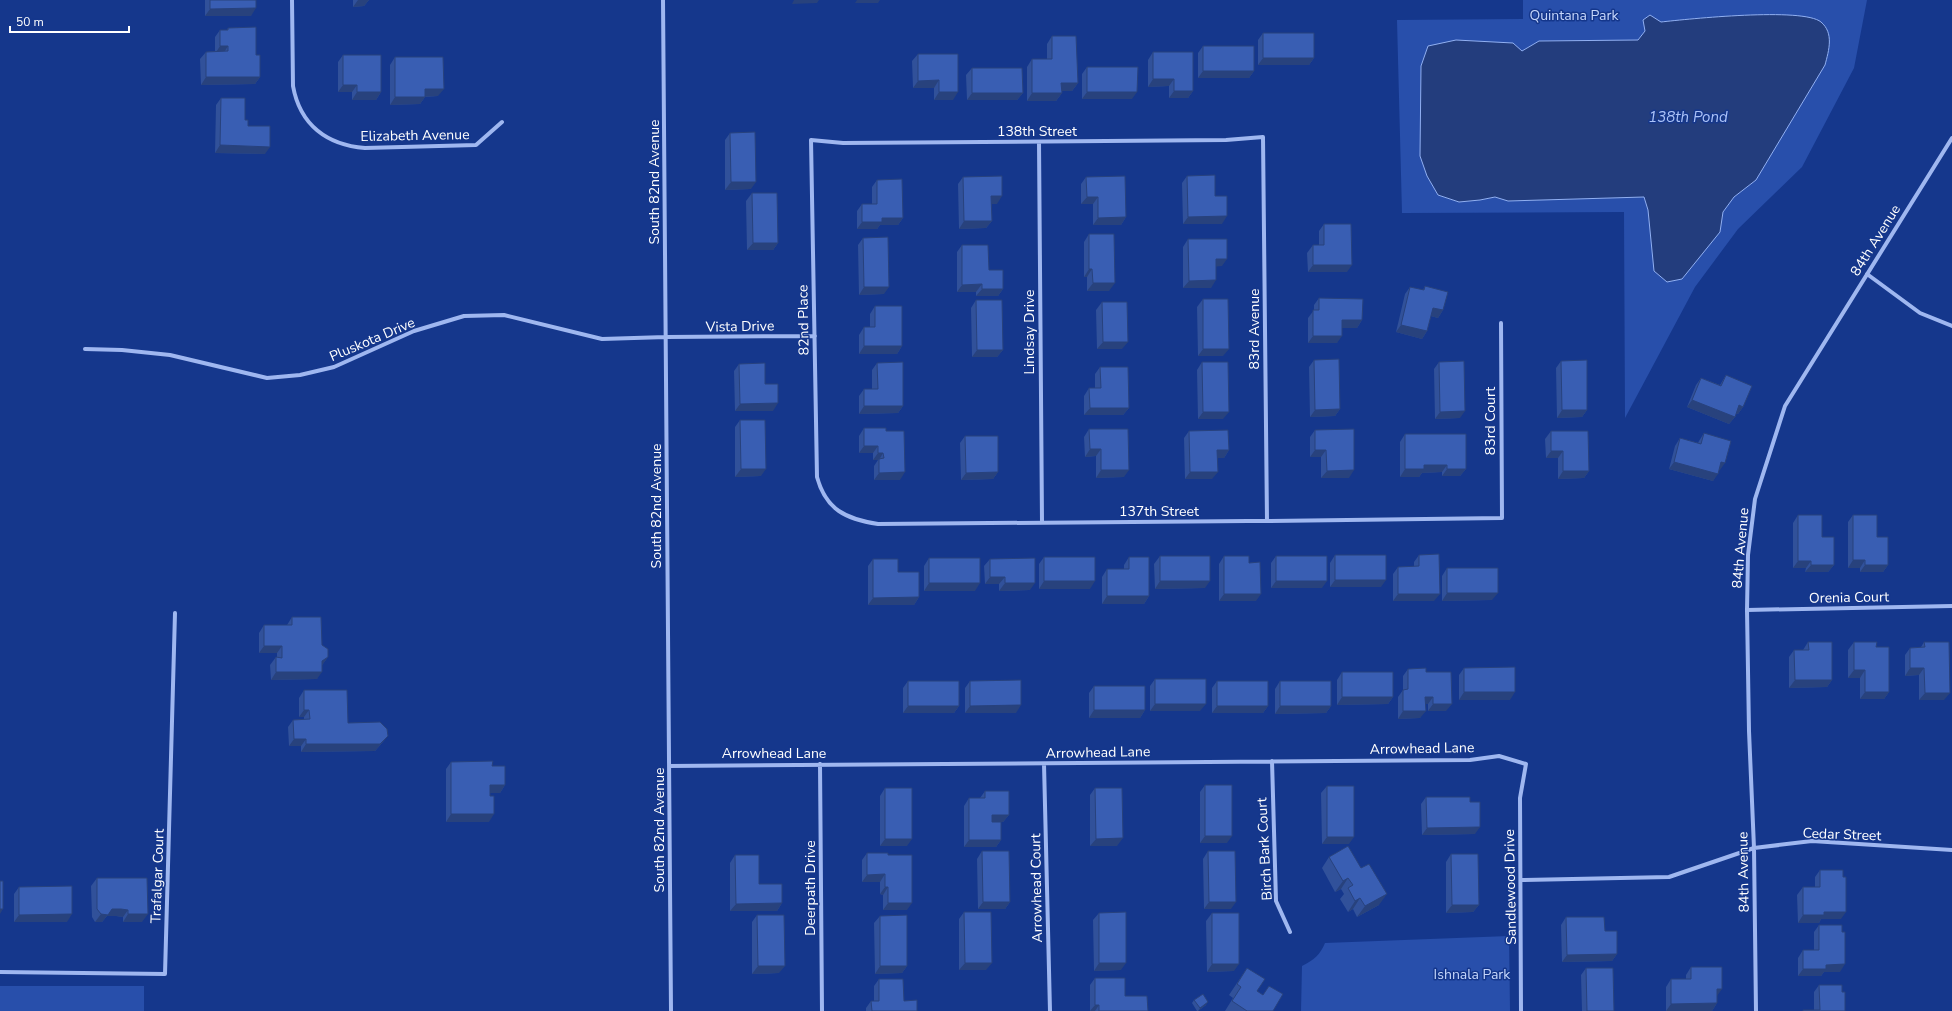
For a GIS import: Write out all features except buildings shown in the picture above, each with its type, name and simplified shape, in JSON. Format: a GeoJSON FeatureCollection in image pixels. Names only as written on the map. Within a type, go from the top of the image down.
{"type":"FeatureCollection","features":[{"type":"Feature","properties":{"kind":"street","name":"Elizabeth Avenue"},"geometry":{"type":"LineString","coordinates":[[292,0],[293,86],[295,98],[308,122],[330,140],[347,146],[365,148],[476,145],[502,122]]}},
{"type":"Feature","properties":{"kind":"street","name":"South 82nd Avenue"},"geometry":{"type":"LineString","coordinates":[[663,0],[671,1011]]}},
{"type":"Feature","properties":{"kind":"street","name":"138th Street"},"geometry":{"type":"LineString","coordinates":[[811,140],[843,143],[1039,142],[1226,140],[1263,137]]}},
{"type":"Feature","properties":{"kind":"street","name":"83rd Avenue"},"geometry":{"type":"LineString","coordinates":[[1263,137],[1267,521]]}},
{"type":"Feature","properties":{"kind":"street","name":"84th Avenue"},"geometry":{"type":"LineString","coordinates":[[1756,1011],[1754,848],[1749,731],[1747,610],[1748,555],[1755,499],[1785,406],[1952,138]]}},
{"type":"Feature","properties":{"kind":"street","name":"82nd Place"},"geometry":{"type":"LineString","coordinates":[[811,140],[816,462],[817,477],[825,497]]}},
{"type":"Feature","properties":{"kind":"street","name":"Lindsay Drive"},"geometry":{"type":"LineString","coordinates":[[1039,142],[1042,522]]}},
{"type":"Feature","properties":{"kind":"street"},"geometry":{"type":"LineString","coordinates":[[1867,274],[1920,312],[1952,326]]}},
{"type":"Feature","properties":{"kind":"street","name":"Pluskota Drive"},"geometry":{"type":"LineString","coordinates":[[85,349],[122,350],[170,355],[267,378],[300,375],[334,367],[414,332],[464,316],[504,315],[602,339],[666,337]]}},
{"type":"Feature","properties":{"kind":"street","name":"83rd Court"},"geometry":{"type":"LineString","coordinates":[[1501,323],[1502,518]]}},
{"type":"Feature","properties":{"kind":"street","name":"Vista Drive"},"geometry":{"type":"LineString","coordinates":[[666,337],[814,336]]}},
{"type":"Feature","properties":{"kind":"street","name":"137th Street"},"geometry":{"type":"LineString","coordinates":[[825,497],[831,505],[846,516],[859,521],[878,524],[1502,518]]}},
{"type":"Feature","properties":{"kind":"street","name":"Orenia Court"},"geometry":{"type":"LineString","coordinates":[[1747,610],[1952,606]]}},
{"type":"Feature","properties":{"kind":"street","name":"Trafalgar Court"},"geometry":{"type":"LineString","coordinates":[[0,972],[165,974],[175,613]]}},
{"type":"Feature","properties":{"kind":"street","name":"Arrowhead Lane"},"geometry":{"type":"LineString","coordinates":[[670,766],[1470,760],[1499,756],[1526,764]]}},
{"type":"Feature","properties":{"kind":"street","name":"Birch Bark Court"},"geometry":{"type":"LineString","coordinates":[[1272,761],[1276,901],[1290,932]]}},
{"type":"Feature","properties":{"kind":"street","name":"Deerpath Drive"},"geometry":{"type":"LineString","coordinates":[[820,764],[822,1011]]}},
{"type":"Feature","properties":{"kind":"street","name":"Arrowhead Court"},"geometry":{"type":"LineString","coordinates":[[1044,764],[1050,1011]]}},
{"type":"Feature","properties":{"kind":"street","name":"Sandlewood Drive"},"geometry":{"type":"LineString","coordinates":[[1521,1011],[1520,798],[1526,764]]}},
{"type":"Feature","properties":{"kind":"street","name":"Cedar Street"},"geometry":{"type":"LineString","coordinates":[[1521,880],[1669,877],[1754,848],[1812,841],[1952,850]]}},
{"type":"Feature","properties":{"kind":"green space","name":"Quintana Park"},"geometry":{"type":"Polygon","coordinates":[[[1523,0],[1867,0],[1854,68],[1802,167],[1738,229],[1695,287],[1625,418],[1624,212],[1402,213],[1397,20],[1523,19],[1523,0]],[[1700,18],[1666,22],[1651,28],[1638,40],[1539,41],[1522,51],[1428,46],[1421,66],[1420,156],[1438,195],[1459,202],[1495,197],[1509,201],[1644,197],[1648,210],[1720,232],[1723,212],[1734,197],[1756,180],[1700,18]]]}},
{"type":"Feature","properties":{"kind":"green space","name":"Ishnala Park"},"geometry":{"type":"Polygon","coordinates":[[[1509,936],[1510,1011],[1301,1011],[1302,966],[1316,957],[1325,943],[1509,936]]]}},
{"type":"Feature","properties":{"kind":"green space"},"geometry":{"type":"Polygon","coordinates":[[[0,986],[144,986],[144,1011],[0,1011],[0,986]]]}},
{"type":"Feature","properties":{"kind":"water","name":"138th Pond"},"geometry":{"type":"Polygon","coordinates":[[[1650,15],[1661,22],[1744,15],[1792,15],[1810,18],[1821,22],[1828,31],[1829,36],[1829,48],[1825,65],[1756,180],[1734,197],[1723,212],[1720,232],[1682,279],[1667,282],[1654,271],[1648,210],[1644,197],[1508,201],[1495,197],[1459,202],[1438,195],[1427,176],[1420,156],[1421,66],[1428,46],[1456,40],[1513,43],[1522,51],[1539,41],[1638,40],[1645,31],[1643,20],[1650,15]]]}}]}
